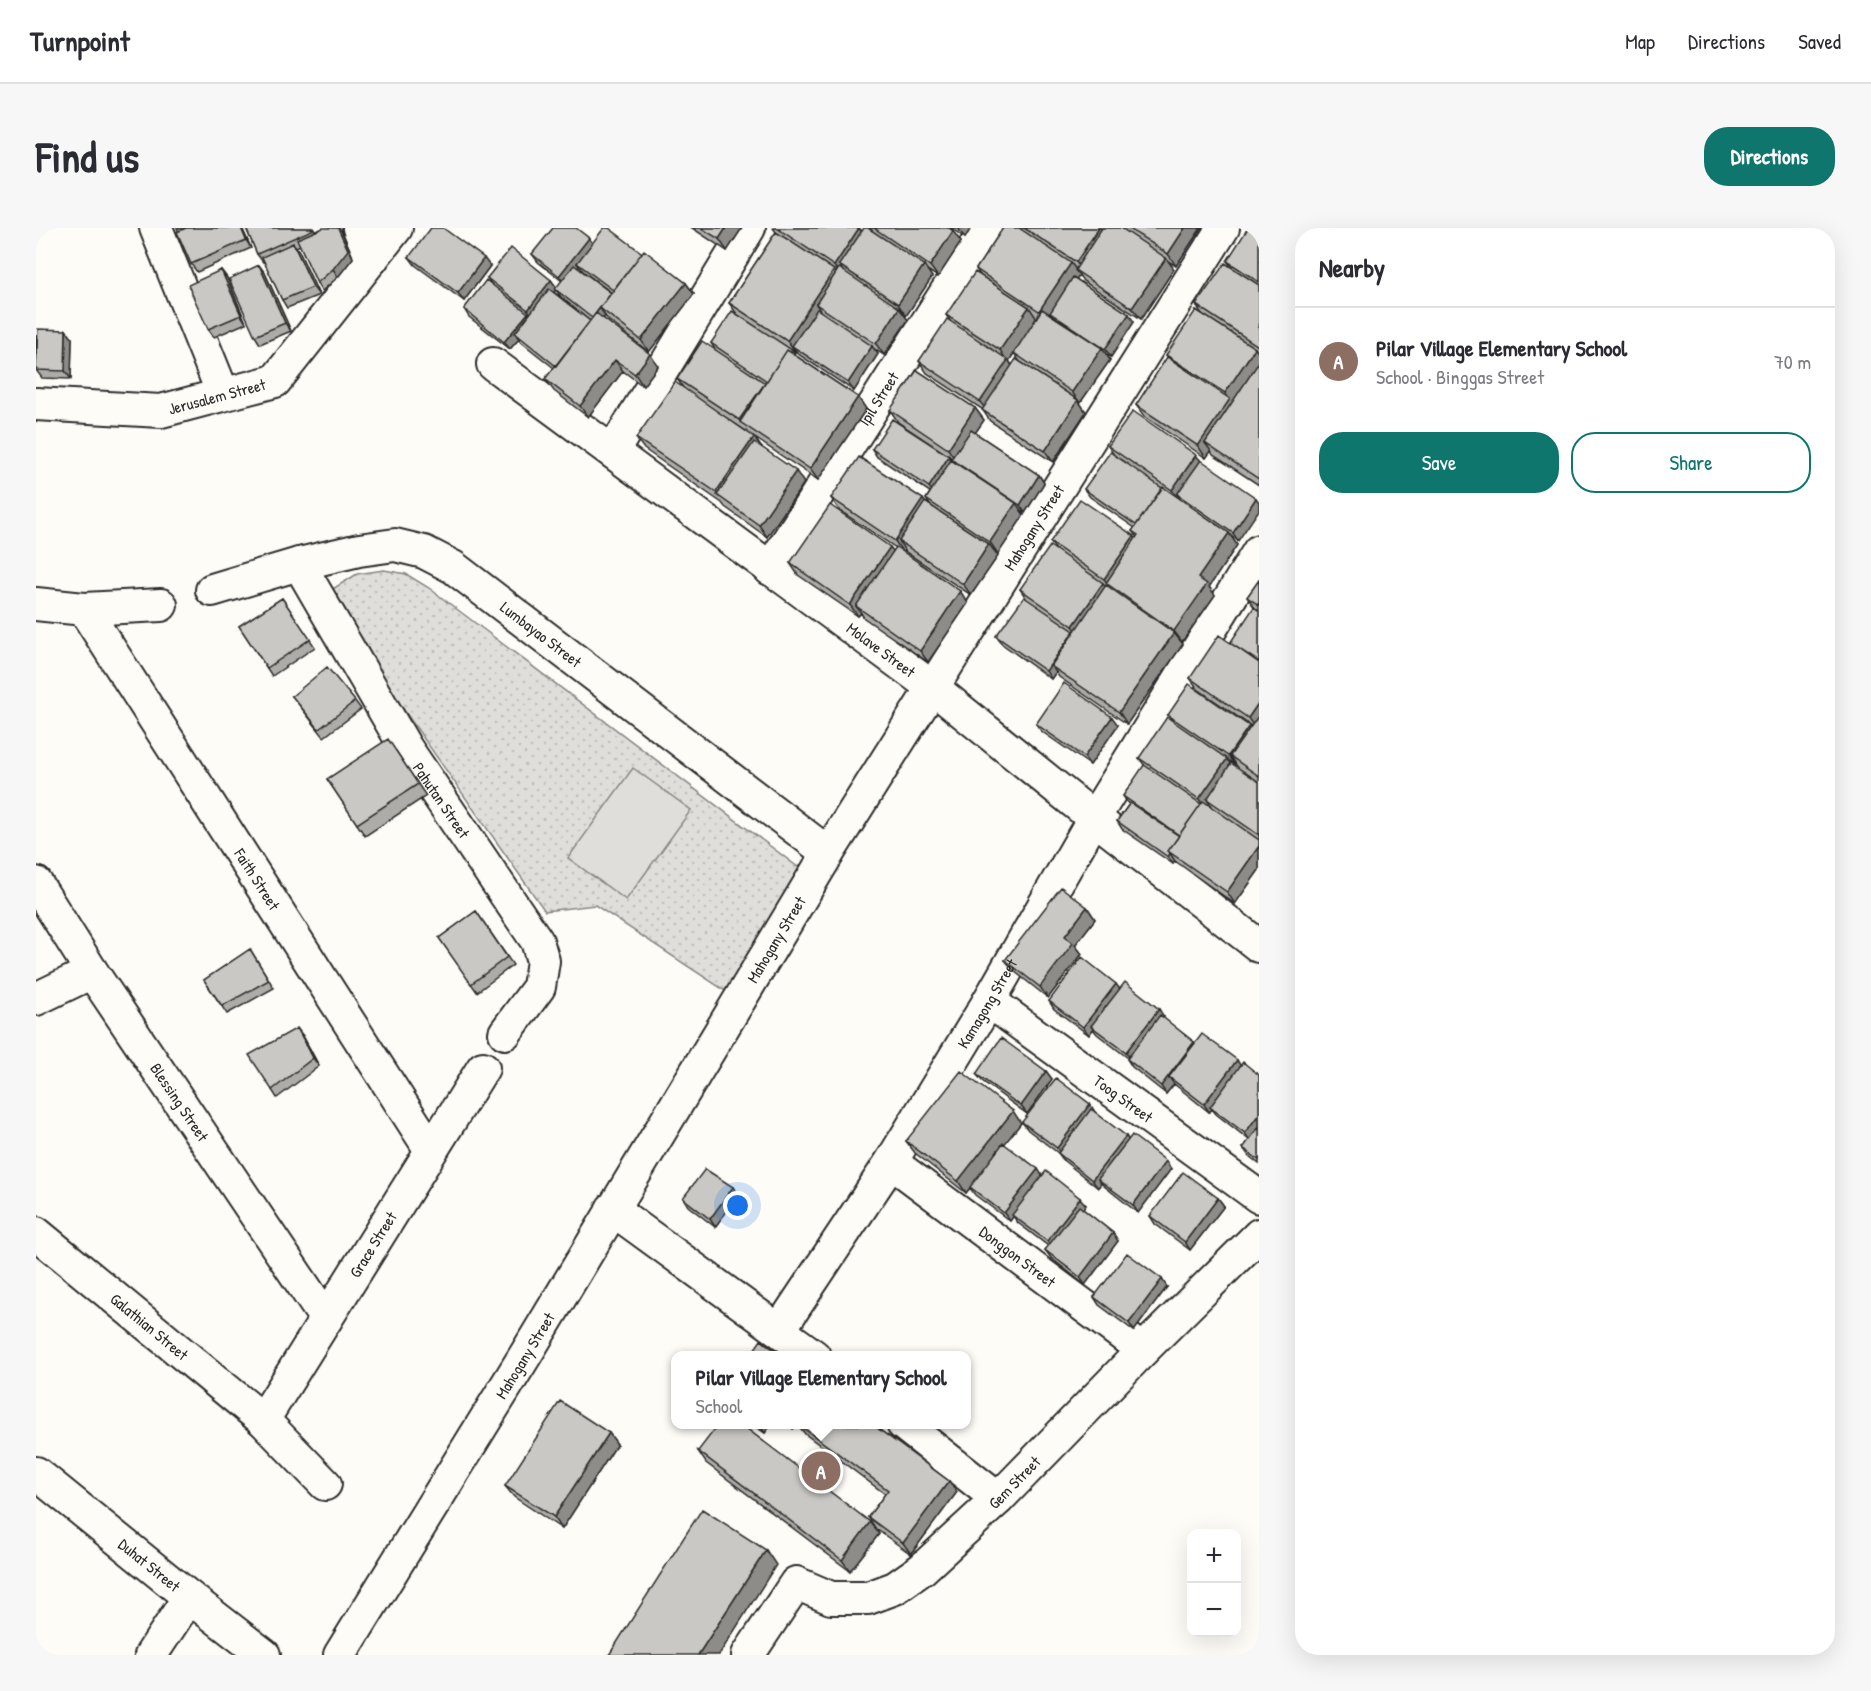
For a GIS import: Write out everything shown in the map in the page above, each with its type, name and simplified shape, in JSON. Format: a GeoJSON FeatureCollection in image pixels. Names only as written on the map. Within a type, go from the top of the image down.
{"type":"FeatureCollection","features":[{"type":"Feature","properties":{"kind":"street"},"geometry":{"type":"LineString","coordinates":[[156,228],[223,393]]}},
{"type":"Feature","properties":{"kind":"street"},"geometry":{"type":"LineString","coordinates":[[359,228],[372,259]]}},
{"type":"Feature","properties":{"kind":"street","name":"Jerusalem Street"},"geometry":{"type":"LineString","coordinates":[[36,404],[161,411],[274,381],[396,228]]}},
{"type":"Feature","properties":{"kind":"street"},"geometry":{"type":"LineString","coordinates":[[613,451],[749,228]]}},
{"type":"Feature","properties":{"kind":"street","name":"Ipil Street"},"geometry":{"type":"LineString","coordinates":[[770,569],[987,228]]}},
{"type":"Feature","properties":{"kind":"street","name":"Mahogany Street"},"geometry":{"type":"LineString","coordinates":[[340,1655],[526,1354],[828,853],[1222,228]]}},
{"type":"Feature","properties":{"kind":"street","name":"Molave Street"},"geometry":{"type":"LineString","coordinates":[[493,364],[932,687],[1094,818],[1254,932]]}},
{"type":"Feature","properties":{"kind":"street","name":"Lumbayao Street"},"geometry":{"type":"LineString","coordinates":[[212,590],[299,564],[359,550],[395,545],[424,552],[453,567],[828,853]]}},
{"type":"Feature","properties":{"kind":"street","name":"Kamagong Street"},"geometry":{"type":"LineString","coordinates":[[780,1329],[891,1162],[989,1001],[1094,818],[1259,551]]}},
{"type":"Feature","properties":{"kind":"street","name":"Pahutan Street"},"geometry":{"type":"LineString","coordinates":[[299,564],[406,748],[537,941],[543,961],[539,987],[505,1033]]}},
{"type":"Feature","properties":{"kind":"street"},"geometry":{"type":"LineString","coordinates":[[36,604],[84,609],[161,605]]}},
{"type":"Feature","properties":{"kind":"street","name":"Faith Street"},"geometry":{"type":"LineString","coordinates":[[84,609],[431,1150]]}},
{"type":"Feature","properties":{"kind":"street","name":"Blessing Street"},"geometry":{"type":"LineString","coordinates":[[36,883],[92,972],[326,1319]]}},
{"type":"Feature","properties":{"kind":"street"},"geometry":{"type":"LineString","coordinates":[[36,999],[92,972]]}},
{"type":"Feature","properties":{"kind":"street","name":"Toog Street"},"geometry":{"type":"LineString","coordinates":[[989,1001],[1259,1197]]}},
{"type":"Feature","properties":{"kind":"street","name":"Grace Street"},"geometry":{"type":"LineString","coordinates":[[263,1420],[483,1068]]}},
{"type":"Feature","properties":{"kind":"street","name":"Donggon Street"},"geometry":{"type":"LineString","coordinates":[[891,1162],[1143,1350]]}},
{"type":"Feature","properties":{"kind":"street"},"geometry":{"type":"LineString","coordinates":[[612,1209],[808,1351]]}},
{"type":"Feature","properties":{"kind":"street","name":"Galathian Street"},"geometry":{"type":"LineString","coordinates":[[36,1233],[263,1420],[325,1484]]}},
{"type":"Feature","properties":{"kind":"street","name":"Gem Street"},"geometry":{"type":"LineString","coordinates":[[748,1655],[796,1583],[831,1598],[868,1598],[895,1588],[922,1569],[998,1499],[1259,1235]]}},
{"type":"Feature","properties":{"kind":"street"},"geometry":{"type":"LineString","coordinates":[[908,1429],[998,1499]]}},
{"type":"Feature","properties":{"kind":"street","name":"Duhat Street"},"geometry":{"type":"LineString","coordinates":[[36,1473],[264,1655]]}},
{"type":"Feature","properties":{"kind":"street"},"geometry":{"type":"LineString","coordinates":[[151,1655],[189,1597]]}},
{"type":"Feature","properties":{"kind":"shaded area"},"geometry":{"type":"Polygon","coordinates":[[[384,570],[406,574],[429,588],[807,874],[733,996],[595,905],[545,911],[323,595],[357,574],[384,570]]]}},
{"type":"Feature","properties":{"kind":"shaded area"},"geometry":{"type":"Polygon","coordinates":[[[633,768],[691,810],[626,900],[568,858],[633,768]]]}},
{"type":"Feature","properties":{"kind":"building"},"geometry":{"type":"Polygon","coordinates":[[[186,228],[241,228],[246,240],[191,264],[177,232],[186,228]]]}},
{"type":"Feature","properties":{"kind":"building"},"geometry":{"type":"Polygon","coordinates":[[[246,228],[311,228],[312,230],[257,254],[246,228]]]}},
{"type":"Feature","properties":{"kind":"building"},"geometry":{"type":"Polygon","coordinates":[[[323,228],[338,228],[348,250],[333,269],[317,283],[297,239],[323,228]]]}},
{"type":"Feature","properties":{"kind":"building"},"geometry":{"type":"Polygon","coordinates":[[[431,228],[443,228],[484,258],[458,293],[409,257],[431,228]]]}},
{"type":"Feature","properties":{"kind":"building"},"geometry":{"type":"Polygon","coordinates":[[[553,228],[576,228],[589,238],[559,276],[532,254],[553,228]]]}},
{"type":"Feature","properties":{"kind":"building"},"geometry":{"type":"Polygon","coordinates":[[[604,228],[609,228],[642,253],[613,290],[577,263],[604,228]]]}},
{"type":"Feature","properties":{"kind":"building"},"geometry":{"type":"Polygon","coordinates":[[[701,228],[726,228],[719,239],[701,228]]]}},
{"type":"Feature","properties":{"kind":"building"},"geometry":{"type":"Polygon","coordinates":[[[777,228],[859,228],[834,266],[777,228]]]}},
{"type":"Feature","properties":{"kind":"building"},"geometry":{"type":"Polygon","coordinates":[[[864,228],[868,228],[924,265],[898,304],[839,265],[864,228]]]}},
{"type":"Feature","properties":{"kind":"building"},"geometry":{"type":"Polygon","coordinates":[[[874,228],[949,228],[953,231],[930,266],[874,228]]]}},
{"type":"Feature","properties":{"kind":"building"},"geometry":{"type":"Polygon","coordinates":[[[1003,228],[1019,228],[1071,263],[1039,311],[976,269],[1003,228]]]}},
{"type":"Feature","properties":{"kind":"building"},"geometry":{"type":"Polygon","coordinates":[[[1024,228],[1099,228],[1076,262],[1024,228]]]}},
{"type":"Feature","properties":{"kind":"building"},"geometry":{"type":"Polygon","coordinates":[[[1102,228],[1121,228],[1166,258],[1132,308],[1075,270],[1102,228]]]}},
{"type":"Feature","properties":{"kind":"building"},"geometry":{"type":"Polygon","coordinates":[[[1128,228],[1185,228],[1168,254],[1128,228]]]}},
{"type":"Feature","properties":{"kind":"building"},"geometry":{"type":"Polygon","coordinates":[[[1248,228],[1259,228],[1259,282],[1227,261],[1248,228]]]}},
{"type":"Feature","properties":{"kind":"building"},"geometry":{"type":"Polygon","coordinates":[[[776,232],[834,270],[787,341],[729,303],[776,232]]]}},
{"type":"Feature","properties":{"kind":"building"},"geometry":{"type":"Polygon","coordinates":[[[293,243],[313,287],[282,300],[262,257],[293,243]]]}},
{"type":"Feature","properties":{"kind":"building"},"geometry":{"type":"Polygon","coordinates":[[[511,248],[551,280],[528,310],[487,278],[511,248]]]}},
{"type":"Feature","properties":{"kind":"building"},"geometry":{"type":"Polygon","coordinates":[[[644,250],[686,283],[641,340],[600,308],[644,250]]]}},
{"type":"Feature","properties":{"kind":"building"},"geometry":{"type":"Polygon","coordinates":[[[1225,263],[1259,285],[1258,346],[1196,305],[1225,263]]]}},
{"type":"Feature","properties":{"kind":"building"},"geometry":{"type":"Polygon","coordinates":[[[259,265],[285,323],[255,336],[229,279],[259,265]]]}},
{"type":"Feature","properties":{"kind":"building"},"geometry":{"type":"Polygon","coordinates":[[[574,265],[611,293],[592,318],[555,289],[574,265]]]}},
{"type":"Feature","properties":{"kind":"building"},"geometry":{"type":"Polygon","coordinates":[[[839,268],[899,308],[876,344],[816,304],[839,268]]]}},
{"type":"Feature","properties":{"kind":"building"},"geometry":{"type":"Polygon","coordinates":[[[221,270],[241,315],[208,329],[188,285],[221,270]]]}},
{"type":"Feature","properties":{"kind":"building"},"geometry":{"type":"Polygon","coordinates":[[[975,272],[1029,307],[1000,350],[946,315],[975,272]]]}},
{"type":"Feature","properties":{"kind":"building"},"geometry":{"type":"Polygon","coordinates":[[[1073,277],[1129,314],[1105,349],[1050,313],[1073,277]]]}},
{"type":"Feature","properties":{"kind":"building"},"geometry":{"type":"Polygon","coordinates":[[[486,280],[528,313],[504,342],[464,309],[486,280]]]}},
{"type":"Feature","properties":{"kind":"building"},"geometry":{"type":"Polygon","coordinates":[[[549,289],[590,321],[556,366],[515,333],[549,289]]]}},
{"type":"Feature","properties":{"kind":"building"},"geometry":{"type":"Polygon","coordinates":[[[817,309],[872,346],[848,383],[792,346],[817,309]]]}},
{"type":"Feature","properties":{"kind":"building"},"geometry":{"type":"Polygon","coordinates":[[[1042,309],[1102,348],[1072,392],[1014,353],[1042,309]]]}},
{"type":"Feature","properties":{"kind":"building"},"geometry":{"type":"Polygon","coordinates":[[[1196,310],[1255,348],[1225,393],[1166,355],[1196,310]]]}},
{"type":"Feature","properties":{"kind":"building"},"geometry":{"type":"Polygon","coordinates":[[[732,311],[792,350],[790,352],[787,350],[767,381],[711,343],[732,311]]]}},
{"type":"Feature","properties":{"kind":"building"},"geometry":{"type":"Polygon","coordinates":[[[596,313],[650,354],[635,374],[615,360],[580,406],[545,379],[596,313]]]}},
{"type":"Feature","properties":{"kind":"building"},"geometry":{"type":"Polygon","coordinates":[[[947,319],[1008,360],[980,402],[919,361],[947,319]]]}},
{"type":"Feature","properties":{"kind":"building"},"geometry":{"type":"Polygon","coordinates":[[[38,329],[66,330],[65,371],[36,370],[38,329]]]}},
{"type":"Feature","properties":{"kind":"building"},"geometry":{"type":"Polygon","coordinates":[[[702,341],[765,383],[739,420],[677,379],[702,341]]]}},
{"type":"Feature","properties":{"kind":"building"},"geometry":{"type":"Polygon","coordinates":[[[787,350],[858,397],[810,469],[740,422],[787,350]]]}},
{"type":"Feature","properties":{"kind":"building"},"geometry":{"type":"Polygon","coordinates":[[[1167,357],[1230,399],[1198,446],[1136,405],[1167,357]]]}},
{"type":"Feature","properties":{"kind":"building"},"geometry":{"type":"Polygon","coordinates":[[[1016,359],[1078,400],[1045,451],[982,410],[1016,359]]]}},
{"type":"Feature","properties":{"kind":"building"},"geometry":{"type":"Polygon","coordinates":[[[1259,362],[1259,479],[1205,443],[1259,362]]]}},
{"type":"Feature","properties":{"kind":"building"},"geometry":{"type":"Polygon","coordinates":[[[917,370],[975,408],[948,449],[890,410],[917,370]]]}},
{"type":"Feature","properties":{"kind":"building"},"geometry":{"type":"Polygon","coordinates":[[[675,382],[754,437],[716,492],[636,438],[675,382]]]}},
{"type":"Feature","properties":{"kind":"building"},"geometry":{"type":"Polygon","coordinates":[[[1133,411],[1196,455],[1172,490],[1108,446],[1133,411]]]}},
{"type":"Feature","properties":{"kind":"building"},"geometry":{"type":"Polygon","coordinates":[[[892,419],[949,456],[929,487],[872,449],[892,419]]]}},
{"type":"Feature","properties":{"kind":"building"},"geometry":{"type":"Polygon","coordinates":[[[971,430],[1039,475],[1020,505],[951,459],[971,430]]]}},
{"type":"Feature","properties":{"kind":"building"},"geometry":{"type":"Polygon","coordinates":[[[754,442],[796,471],[759,525],[717,495],[754,442]]]}},
{"type":"Feature","properties":{"kind":"building"},"geometry":{"type":"Polygon","coordinates":[[[1110,452],[1162,488],[1136,525],[1084,489],[1110,452]]]}},
{"type":"Feature","properties":{"kind":"building"},"geometry":{"type":"Polygon","coordinates":[[[859,457],[923,499],[895,541],[831,498],[859,457]]]}},
{"type":"Feature","properties":{"kind":"building"},"geometry":{"type":"Polygon","coordinates":[[[951,460],[1016,503],[990,542],[926,499],[951,460]]]}},
{"type":"Feature","properties":{"kind":"building"},"geometry":{"type":"Polygon","coordinates":[[[1201,460],[1256,498],[1233,533],[1177,494],[1201,460]]]}},
{"type":"Feature","properties":{"kind":"building"},"geometry":{"type":"Polygon","coordinates":[[[1163,487],[1229,533],[1198,578],[1207,584],[1174,631],[1106,583],[1138,535],[1132,531],[1163,487]]]}},
{"type":"Feature","properties":{"kind":"building"},"geometry":{"type":"Polygon","coordinates":[[[1080,499],[1134,536],[1104,579],[1050,542],[1080,499]]]}},
{"type":"Feature","properties":{"kind":"building"},"geometry":{"type":"Polygon","coordinates":[[[925,502],[989,544],[963,584],[899,541],[925,502]]]}},
{"type":"Feature","properties":{"kind":"building"},"geometry":{"type":"Polygon","coordinates":[[[830,505],[890,547],[850,605],[790,563],[830,505]]]}},
{"type":"Feature","properties":{"kind":"building"},"geometry":{"type":"Polygon","coordinates":[[[1050,546],[1103,583],[1073,626],[1020,589],[1050,546]]]}},
{"type":"Feature","properties":{"kind":"building"},"geometry":{"type":"Polygon","coordinates":[[[896,547],[960,591],[920,651],[856,606],[896,547]]]}},
{"type":"Feature","properties":{"kind":"building"},"geometry":{"type":"Polygon","coordinates":[[[1259,580],[1259,605],[1247,597],[1259,580]]]}},
{"type":"Feature","properties":{"kind":"building"},"geometry":{"type":"Polygon","coordinates":[[[1106,585],[1174,633],[1119,712],[1051,666],[1106,585]]]}},
{"type":"Feature","properties":{"kind":"building"},"geometry":{"type":"Polygon","coordinates":[[[1024,597],[1074,631],[1046,671],[996,636],[1024,597]]]}},
{"type":"Feature","properties":{"kind":"building"},"geometry":{"type":"Polygon","coordinates":[[[282,598],[310,639],[267,668],[239,626],[282,598]]]}},
{"type":"Feature","properties":{"kind":"building"},"geometry":{"type":"Polygon","coordinates":[[[1254,607],[1259,611],[1259,662],[1230,643],[1254,607]]]}},
{"type":"Feature","properties":{"kind":"building"},"geometry":{"type":"Polygon","coordinates":[[[1219,635],[1259,663],[1259,702],[1248,718],[1190,678],[1219,635]]]}},
{"type":"Feature","properties":{"kind":"building"},"geometry":{"type":"Polygon","coordinates":[[[327,667],[355,701],[319,729],[292,696],[327,667]]]}},
{"type":"Feature","properties":{"kind":"building"},"geometry":{"type":"Polygon","coordinates":[[[1064,683],[1112,717],[1084,757],[1036,724],[1064,683]]]}},
{"type":"Feature","properties":{"kind":"building"},"geometry":{"type":"Polygon","coordinates":[[[1189,684],[1249,726],[1228,756],[1168,715],[1189,684]]]}},
{"type":"Feature","properties":{"kind":"building"},"geometry":{"type":"Polygon","coordinates":[[[1259,715],[1259,776],[1230,756],[1259,715]]]}},
{"type":"Feature","properties":{"kind":"building"},"geometry":{"type":"Polygon","coordinates":[[[1167,717],[1227,759],[1199,799],[1139,758],[1167,717]]]}},
{"type":"Feature","properties":{"kind":"building"},"geometry":{"type":"Polygon","coordinates":[[[388,739],[418,784],[357,824],[327,779],[388,739]]]}},
{"type":"Feature","properties":{"kind":"building"},"geometry":{"type":"Polygon","coordinates":[[[1231,763],[1259,782],[1259,835],[1207,799],[1231,763]]]}},
{"type":"Feature","properties":{"kind":"building"},"geometry":{"type":"Polygon","coordinates":[[[1144,765],[1201,804],[1179,835],[1123,796],[1144,765]]]}},
{"type":"Feature","properties":{"kind":"building"},"geometry":{"type":"Polygon","coordinates":[[[1203,801],[1259,840],[1259,846],[1227,892],[1168,851],[1203,801]]]}},
{"type":"Feature","properties":{"kind":"building"},"geometry":{"type":"Polygon","coordinates":[[[1130,803],[1179,836],[1168,851],[1170,853],[1168,857],[1117,821],[1130,803]]]}},
{"type":"Feature","properties":{"kind":"building"},"geometry":{"type":"Polygon","coordinates":[[[1061,887],[1087,907],[1065,936],[1073,943],[1040,987],[1005,960],[1061,887]]]}},
{"type":"Feature","properties":{"kind":"building"},"geometry":{"type":"Polygon","coordinates":[[[476,911],[507,957],[471,984],[439,938],[476,911]]]}},
{"type":"Feature","properties":{"kind":"building"},"geometry":{"type":"Polygon","coordinates":[[[250,949],[269,980],[222,1006],[204,980],[250,949]]]}},
{"type":"Feature","properties":{"kind":"building"},"geometry":{"type":"Polygon","coordinates":[[[1082,957],[1116,984],[1083,1027],[1049,1001],[1082,957]]]}},
{"type":"Feature","properties":{"kind":"building"},"geometry":{"type":"Polygon","coordinates":[[[1125,982],[1159,1009],[1126,1052],[1091,1026],[1125,982]]]}},
{"type":"Feature","properties":{"kind":"building"},"geometry":{"type":"Polygon","coordinates":[[[1160,1015],[1194,1042],[1161,1086],[1127,1059],[1160,1015]]]}},
{"type":"Feature","properties":{"kind":"building"},"geometry":{"type":"Polygon","coordinates":[[[297,1028],[313,1058],[272,1090],[249,1055],[297,1028]]]}},
{"type":"Feature","properties":{"kind":"building"},"geometry":{"type":"Polygon","coordinates":[[[1202,1034],[1237,1060],[1204,1104],[1169,1077],[1202,1034]]]}},
{"type":"Feature","properties":{"kind":"building"},"geometry":{"type":"Polygon","coordinates":[[[1001,1038],[1046,1071],[1021,1106],[976,1074],[1001,1038]]]}},
{"type":"Feature","properties":{"kind":"building"},"geometry":{"type":"Polygon","coordinates":[[[1243,1062],[1259,1075],[1259,1114],[1245,1133],[1210,1107],[1243,1062]]]}},
{"type":"Feature","properties":{"kind":"building"},"geometry":{"type":"Polygon","coordinates":[[[961,1071],[1013,1111],[958,1181],[906,1141],[961,1071]]]}},
{"type":"Feature","properties":{"kind":"building"},"geometry":{"type":"Polygon","coordinates":[[[1056,1078],[1090,1104],[1057,1148],[1022,1122],[1056,1078]]]}},
{"type":"Feature","properties":{"kind":"building"},"geometry":{"type":"Polygon","coordinates":[[[1091,1109],[1126,1136],[1092,1180],[1058,1153],[1091,1109]]]}},
{"type":"Feature","properties":{"kind":"building"},"geometry":{"type":"Polygon","coordinates":[[[1259,1127],[1259,1160],[1243,1148],[1259,1127]]]}},
{"type":"Feature","properties":{"kind":"building"},"geometry":{"type":"Polygon","coordinates":[[[1132,1135],[1166,1161],[1133,1205],[1098,1179],[1132,1135]]]}},
{"type":"Feature","properties":{"kind":"building"},"geometry":{"type":"Polygon","coordinates":[[[1003,1143],[1038,1169],[1004,1213],[970,1187],[1003,1143]]]}},
{"type":"Feature","properties":{"kind":"building"},"geometry":{"type":"Polygon","coordinates":[[[705,1169],[733,1187],[710,1219],[683,1198],[705,1169]]]}},
{"type":"Feature","properties":{"kind":"building"},"geometry":{"type":"Polygon","coordinates":[[[1046,1171],[1080,1198],[1047,1241],[1012,1215],[1046,1171]]]}},
{"type":"Feature","properties":{"kind":"building"},"geometry":{"type":"Polygon","coordinates":[[[1183,1172],[1218,1198],[1185,1242],[1150,1216],[1183,1172]]]}},
{"type":"Feature","properties":{"kind":"building"},"geometry":{"type":"Polygon","coordinates":[[[1079,1206],[1113,1233],[1080,1277],[1045,1250],[1079,1206]]]}},
{"type":"Feature","properties":{"kind":"building"},"geometry":{"type":"Polygon","coordinates":[[[1127,1253],[1162,1279],[1129,1323],[1094,1297],[1127,1253]]]}},
{"type":"Feature","properties":{"kind":"building"},"geometry":{"type":"Polygon","coordinates":[[[761,1340],[775,1351],[753,1351],[761,1340]]]}},
{"type":"Feature","properties":{"kind":"building"},"geometry":{"type":"Polygon","coordinates":[[[560,1401],[609,1433],[554,1517],[505,1486],[560,1401]]]}},
{"type":"Feature","properties":{"kind":"building"},"geometry":{"type":"Polygon","coordinates":[[[715,1429],[747,1429],[870,1522],[842,1560],[698,1451],[715,1429]]]}},
{"type":"Feature","properties":{"kind":"building"},"geometry":{"type":"Polygon","coordinates":[[[804,1429],[878,1429],[949,1481],[903,1543],[868,1517],[888,1490],[804,1429]]]}},
{"type":"Feature","properties":{"kind":"building"},"geometry":{"type":"Polygon","coordinates":[[[702,1509],[766,1550],[698,1655],[609,1655],[702,1509]]]}},
{"type":"Feature","properties":{"kind":"place","name":"Pilar Village Elementary School"},"geometry":{"type":"Point","coordinates":[821,1471]}}]}
